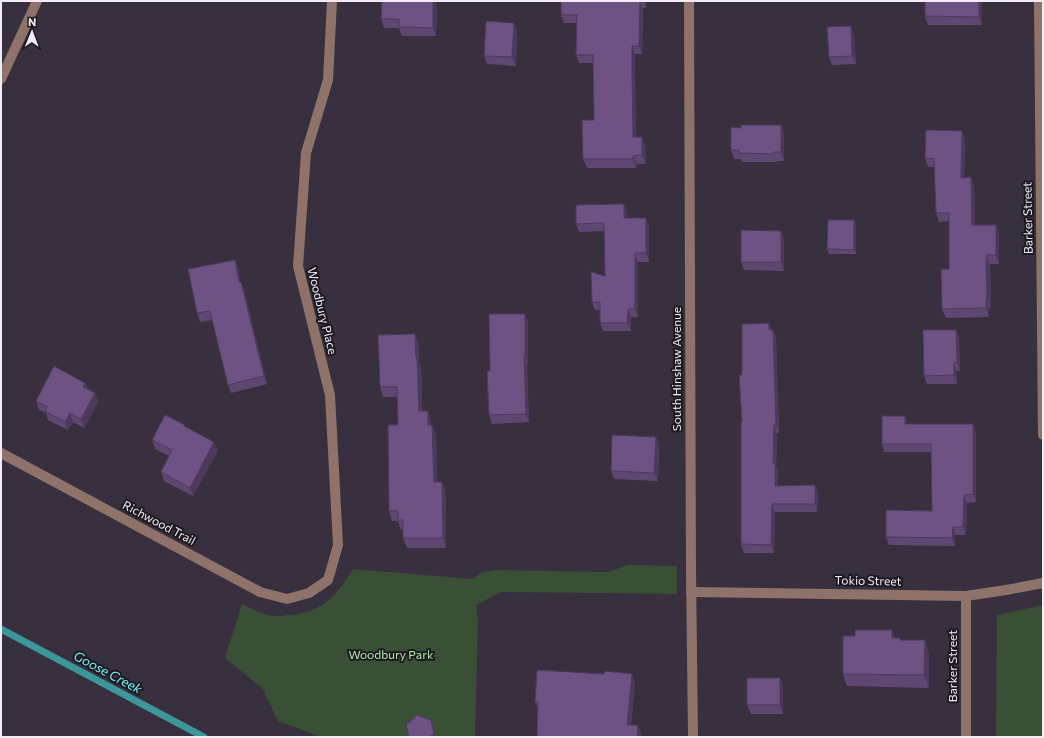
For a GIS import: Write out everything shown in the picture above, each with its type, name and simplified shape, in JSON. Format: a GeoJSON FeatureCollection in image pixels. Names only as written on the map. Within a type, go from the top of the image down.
{"type":"FeatureCollection","features":[{"type":"Feature","properties":{"kind":"street"},"geometry":{"type":"LineString","coordinates":[[1,79],[37,1]]}},
{"type":"Feature","properties":{"kind":"street","name":"Woodbury Place"},"geometry":{"type":"LineString","coordinates":[[309,593],[328,580],[338,545],[330,395],[298,266],[306,153],[328,80],[332,1]]}},
{"type":"Feature","properties":{"kind":"street","name":"South Hinshaw Avenue"},"geometry":{"type":"LineString","coordinates":[[689,1],[691,592],[693,737]]}},
{"type":"Feature","properties":{"kind":"street","name":"Barker Street"},"geometry":{"type":"LineString","coordinates":[[1038,1],[1043,436]]}},
{"type":"Feature","properties":{"kind":"street","name":"Richwood Trail"},"geometry":{"type":"LineString","coordinates":[[1,453],[260,592],[287,599],[309,593]]}},
{"type":"Feature","properties":{"kind":"street","name":"Tokio Street"},"geometry":{"type":"LineString","coordinates":[[691,592],[966,596],[1043,583]]}},
{"type":"Feature","properties":{"kind":"street","name":"Barker Street"},"geometry":{"type":"LineString","coordinates":[[966,596],[966,737]]}},
{"type":"Feature","properties":{"kind":"green space","name":"Woodbury Park"},"geometry":{"type":"Polygon","coordinates":[[[628,565],[677,566],[677,594],[501,592],[476,605],[478,619],[475,737],[321,737],[278,721],[263,689],[225,658],[242,604],[261,613],[273,616],[301,614],[311,611],[327,601],[341,587],[353,569],[473,579],[483,572],[496,570],[608,572],[628,565]]]}},
{"type":"Feature","properties":{"kind":"green space"},"geometry":{"type":"Polygon","coordinates":[[[1043,605],[1043,737],[996,737],[997,615],[1043,605]]]}},
{"type":"Feature","properties":{"kind":"building"},"geometry":{"type":"Polygon","coordinates":[[[382,1],[433,1],[433,28],[399,27],[399,19],[381,19],[382,1]]]}},
{"type":"Feature","properties":{"kind":"building"},"geometry":{"type":"Polygon","coordinates":[[[561,1],[640,1],[639,46],[632,46],[632,71],[633,137],[642,137],[642,155],[633,156],[633,159],[583,159],[582,120],[594,120],[593,55],[576,55],[577,15],[561,15],[561,1]]]}},
{"type":"Feature","properties":{"kind":"building"},"geometry":{"type":"Polygon","coordinates":[[[925,1],[979,1],[979,17],[925,16],[925,1]]]}},
{"type":"Feature","properties":{"kind":"building"},"geometry":{"type":"Polygon","coordinates":[[[486,21],[514,23],[512,57],[484,56],[486,21]]]}},
{"type":"Feature","properties":{"kind":"building"},"geometry":{"type":"Polygon","coordinates":[[[851,26],[852,56],[829,57],[827,27],[851,26]]]}},
{"type":"Feature","properties":{"kind":"building"},"geometry":{"type":"Polygon","coordinates":[[[741,125],[781,125],[781,152],[774,152],[774,154],[739,153],[739,150],[731,150],[731,127],[741,128],[741,125]]]}},
{"type":"Feature","properties":{"kind":"building"},"geometry":{"type":"Polygon","coordinates":[[[926,130],[962,131],[961,178],[971,177],[972,225],[996,225],[996,255],[986,255],[986,308],[942,309],[941,269],[949,269],[949,213],[936,213],[934,159],[925,158],[926,130]]]}},
{"type":"Feature","properties":{"kind":"building"},"geometry":{"type":"Polygon","coordinates":[[[624,204],[624,218],[646,218],[646,253],[635,253],[635,309],[628,309],[627,323],[600,323],[600,302],[592,302],[591,272],[605,276],[604,223],[576,224],[576,205],[624,204]]]}},
{"type":"Feature","properties":{"kind":"building"},"geometry":{"type":"Polygon","coordinates":[[[828,220],[854,220],[854,250],[827,249],[828,220]]]}},
{"type":"Feature","properties":{"kind":"building"},"geometry":{"type":"Polygon","coordinates":[[[741,230],[781,231],[781,262],[741,262],[741,230]]]}},
{"type":"Feature","properties":{"kind":"building"},"geometry":{"type":"Polygon","coordinates":[[[235,260],[239,282],[241,282],[264,376],[228,385],[210,311],[197,313],[188,269],[235,260]]]}},
{"type":"Feature","properties":{"kind":"building"},"geometry":{"type":"Polygon","coordinates":[[[489,314],[525,314],[524,355],[526,414],[489,415],[487,371],[490,371],[489,314]]]}},
{"type":"Feature","properties":{"kind":"building"},"geometry":{"type":"Polygon","coordinates":[[[769,323],[769,330],[773,330],[776,425],[774,425],[773,463],[775,463],[775,486],[815,485],[815,504],[772,504],[771,545],[741,544],[742,422],[739,375],[742,375],[742,324],[769,323]]]}},
{"type":"Feature","properties":{"kind":"building"},"geometry":{"type":"Polygon","coordinates":[[[923,330],[956,330],[957,362],[954,363],[954,375],[924,376],[923,330]]]}},
{"type":"Feature","properties":{"kind":"building"},"geometry":{"type":"Polygon","coordinates":[[[415,334],[419,411],[428,411],[428,425],[432,425],[434,482],[442,482],[443,538],[403,538],[403,520],[398,520],[398,511],[389,511],[388,425],[398,425],[397,387],[380,387],[378,335],[415,334]]]}},
{"type":"Feature","properties":{"kind":"building"},"geometry":{"type":"Polygon","coordinates":[[[54,366],[85,383],[83,387],[95,393],[81,419],[70,413],[65,422],[45,411],[47,407],[36,401],[54,366]]]}},
{"type":"Feature","properties":{"kind":"building"},"geometry":{"type":"Polygon","coordinates":[[[165,415],[214,442],[190,488],[161,472],[172,450],[152,440],[165,415]]]}},
{"type":"Feature","properties":{"kind":"building"},"geometry":{"type":"Polygon","coordinates":[[[882,416],[905,416],[905,424],[973,424],[973,494],[964,495],[963,527],[953,527],[952,538],[886,537],[886,510],[932,511],[931,444],[882,444],[882,416]]]}},
{"type":"Feature","properties":{"kind":"building"},"geometry":{"type":"Polygon","coordinates":[[[612,435],[656,437],[654,473],[611,471],[612,435]]]}},
{"type":"Feature","properties":{"kind":"building"},"geometry":{"type":"Polygon","coordinates":[[[855,630],[892,630],[892,638],[900,638],[900,640],[925,640],[924,675],[843,674],[843,636],[855,636],[855,630]]]}},
{"type":"Feature","properties":{"kind":"building"},"geometry":{"type":"Polygon","coordinates":[[[537,670],[604,674],[605,671],[632,674],[627,725],[638,725],[637,737],[537,737],[538,702],[535,702],[537,670]]]}},
{"type":"Feature","properties":{"kind":"building"},"geometry":{"type":"Polygon","coordinates":[[[747,678],[780,678],[780,705],[747,705],[747,678]]]}},
{"type":"Feature","properties":{"kind":"building"},"geometry":{"type":"Polygon","coordinates":[[[417,715],[431,720],[434,734],[429,737],[409,737],[406,725],[417,715]]]}},
{"type":"Feature","properties":{"kind":"waterway","name":"Goose Creek"},"geometry":{"type":"LineString","coordinates":[[1,629],[204,737]]}}]}
